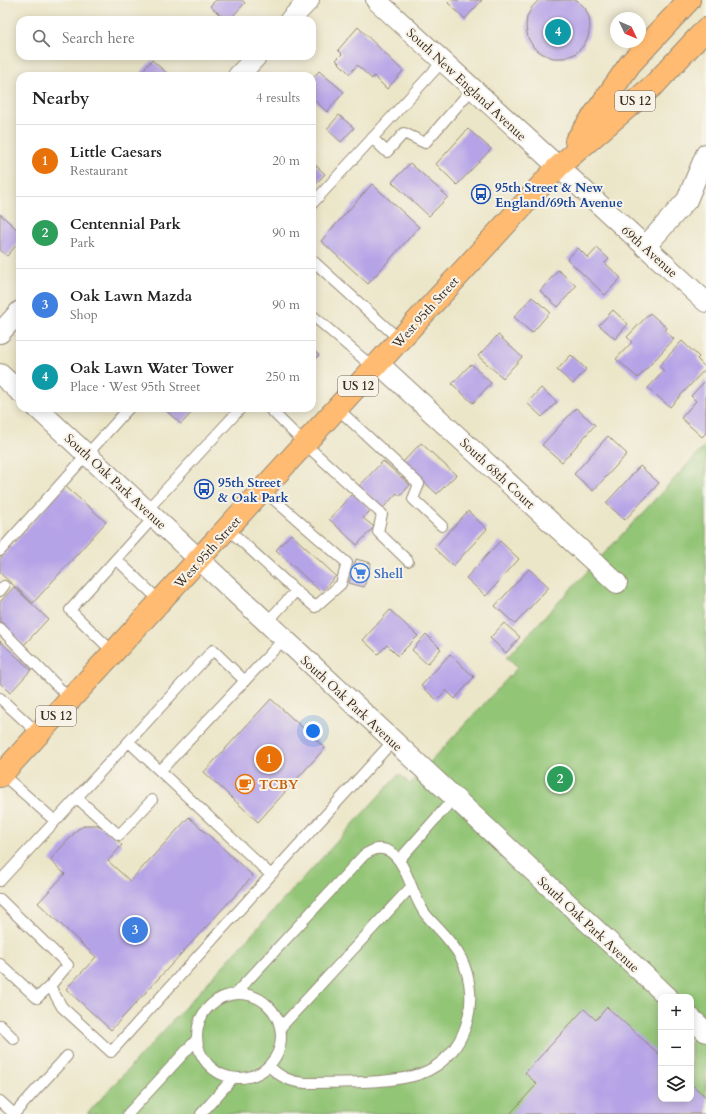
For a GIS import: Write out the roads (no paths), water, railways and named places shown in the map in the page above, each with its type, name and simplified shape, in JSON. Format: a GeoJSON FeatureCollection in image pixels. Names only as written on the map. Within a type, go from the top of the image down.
{"type":"FeatureCollection","features":[{"type":"Feature","properties":{"kind":"main road","name":"West 95th Street"},"geometry":{"type":"LineString","coordinates":[[558,167],[630,64],[689,0]]}},
{"type":"Feature","properties":{"kind":"main road","name":"West 95th Street"},"geometry":{"type":"LineString","coordinates":[[1,775],[200,560],[558,167],[655,84],[706,29]]}},
{"type":"Feature","properties":{"kind":"street"},"geometry":{"type":"LineString","coordinates":[[294,16],[309,0]]}},
{"type":"Feature","properties":{"kind":"street","name":"South New England Avenue"},"geometry":{"type":"LineString","coordinates":[[376,0],[558,167]]}},
{"type":"Feature","properties":{"kind":"street"},"geometry":{"type":"LineString","coordinates":[[242,72],[253,60]]}},
{"type":"Feature","properties":{"kind":"street"},"geometry":{"type":"LineString","coordinates":[[645,246],[687,200],[706,154]]}},
{"type":"Feature","properties":{"kind":"street","name":"69th Avenue"},"geometry":{"type":"LineString","coordinates":[[558,167],[706,302]]}},
{"type":"Feature","properties":{"kind":"street"},"geometry":{"type":"LineString","coordinates":[[0,333],[16,316]]}},
{"type":"Feature","properties":{"kind":"street","name":"South 68th Court"},"geometry":{"type":"LineString","coordinates":[[376,366],[618,583]]}},
{"type":"Feature","properties":{"kind":"street"},"geometry":{"type":"LineString","coordinates":[[0,374],[16,388]]}},
{"type":"Feature","properties":{"kind":"street","name":"South Oak Park Avenue"},"geometry":{"type":"LineString","coordinates":[[41,412],[665,994]]}},
{"type":"Feature","properties":{"kind":"street"},"geometry":{"type":"LineString","coordinates":[[694,1021],[706,1032]]}},
{"type":"Feature","properties":{"kind":"lane"},"geometry":{"type":"LineString","coordinates":[[316,200],[443,61]]}},
{"type":"Feature","properties":{"kind":"lane"},"geometry":{"type":"LineString","coordinates":[[372,138],[386,152],[404,133],[424,143],[473,88]]}},
{"type":"Feature","properties":{"kind":"lane"},"geometry":{"type":"LineString","coordinates":[[316,264],[400,340]]}},
{"type":"Feature","properties":{"kind":"lane"},"geometry":{"type":"LineString","coordinates":[[316,318],[376,366]]}},
{"type":"Feature","properties":{"kind":"lane"},"geometry":{"type":"LineString","coordinates":[[337,408],[419,484],[413,499],[442,526]]}},
{"type":"Feature","properties":{"kind":"lane"},"geometry":{"type":"LineString","coordinates":[[0,552],[126,412]]}},
{"type":"Feature","properties":{"kind":"lane"},"geometry":{"type":"LineString","coordinates":[[114,653],[70,610],[116,559],[150,514],[238,412]]}},
{"type":"Feature","properties":{"kind":"lane"},"geometry":{"type":"LineString","coordinates":[[273,412],[305,444],[382,514],[378,532],[408,561]]}},
{"type":"Feature","properties":{"kind":"lane"},"geometry":{"type":"LineString","coordinates":[[228,529],[315,607],[341,584],[347,564],[263,490]]}},
{"type":"Feature","properties":{"kind":"lane"},"geometry":{"type":"LineString","coordinates":[[116,559],[161,602]]}},
{"type":"Feature","properties":{"kind":"lane"},"geometry":{"type":"LineString","coordinates":[[267,622],[296,591]]}},
{"type":"Feature","properties":{"kind":"lane"},"geometry":{"type":"LineString","coordinates":[[0,628],[71,700]]}},
{"type":"Feature","properties":{"kind":"lane"},"geometry":{"type":"LineString","coordinates":[[160,771],[284,639]]}},
{"type":"Feature","properties":{"kind":"lane"},"geometry":{"type":"LineString","coordinates":[[0,881],[213,650],[245,681]]}},
{"type":"Feature","properties":{"kind":"lane"},"geometry":{"type":"LineString","coordinates":[[0,698],[39,734]]}},
{"type":"Feature","properties":{"kind":"lane"},"geometry":{"type":"LineString","coordinates":[[50,986],[62,1007],[111,1052],[393,741]]}},
{"type":"Feature","properties":{"kind":"lane"},"geometry":{"type":"LineString","coordinates":[[129,742],[271,875]]}},
{"type":"Feature","properties":{"kind":"lane"},"geometry":{"type":"LineString","coordinates":[[1,775],[55,821]]}},
{"type":"Feature","properties":{"kind":"lane"},"geometry":{"type":"LineString","coordinates":[[77,798],[119,834],[152,800]]}},
{"type":"Feature","properties":{"kind":"lane"},"geometry":{"type":"LineString","coordinates":[[399,860],[454,798]]}},
{"type":"Feature","properties":{"kind":"lane"},"geometry":{"type":"LineString","coordinates":[[235,994],[364,855],[374,849],[382,849],[389,852],[399,860],[416,901],[426,915],[452,942],[462,959],[468,980],[471,1000],[469,1020],[462,1037],[450,1055],[437,1066],[419,1074],[392,1079],[294,1082],[285,1079],[269,1066]]}},
{"type":"Feature","properties":{"kind":"lane"},"geometry":{"type":"LineString","coordinates":[[280,1028],[411,887]]}},
{"type":"Feature","properties":{"kind":"lane"},"geometry":{"type":"LineString","coordinates":[[0,899],[68,965],[50,986],[37,998],[0,964]]}},
{"type":"Feature","properties":{"kind":"lane"},"geometry":{"type":"LineString","coordinates":[[235,994],[246,994],[264,1002],[272,1009],[280,1028],[279,1048],[275,1058],[269,1066],[253,1076],[233,1078],[224,1076],[208,1065],[203,1057],[197,1039],[200,1021],[210,1006],[226,996],[235,994]]}},
{"type":"Feature","properties":{"kind":"lane"},"geometry":{"type":"LineString","coordinates":[[0,1025],[14,1039]]}},
{"type":"Feature","properties":{"kind":"lane"},"geometry":{"type":"LineString","coordinates":[[128,1114],[197,1039]]}},
{"type":"Feature","properties":{"kind":"lane"},"geometry":{"type":"LineString","coordinates":[[0,1101],[14,1114],[67,1056]]}},
{"type":"Feature","properties":{"kind":"lane"},"geometry":{"type":"LineString","coordinates":[[201,1114],[233,1078]]}},
{"type":"Feature","properties":{"kind":"place","name":"Oak Lawn Water Tower"},"geometry":{"type":"Point","coordinates":[558,32]}},
{"type":"Feature","properties":{"kind":"place","name":"95th Street & New England/69th Avenue"},"geometry":{"type":"Point","coordinates":[481,194]}},
{"type":"Feature","properties":{"kind":"place","name":"95th Street & Oak Park"},"geometry":{"type":"Point","coordinates":[204,489]}},
{"type":"Feature","properties":{"kind":"place","name":"Shell"},"geometry":{"type":"Point","coordinates":[360,573]}},
{"type":"Feature","properties":{"kind":"place","name":"Little Caesars"},"geometry":{"type":"Point","coordinates":[269,759]}},
{"type":"Feature","properties":{"kind":"place","name":"Centennial Park"},"geometry":{"type":"Point","coordinates":[560,779]}},
{"type":"Feature","properties":{"kind":"place","name":"TCBY"},"geometry":{"type":"Point","coordinates":[245,784]}},
{"type":"Feature","properties":{"kind":"place","name":"Oak Lawn Mazda"},"geometry":{"type":"Point","coordinates":[135,930]}}]}
